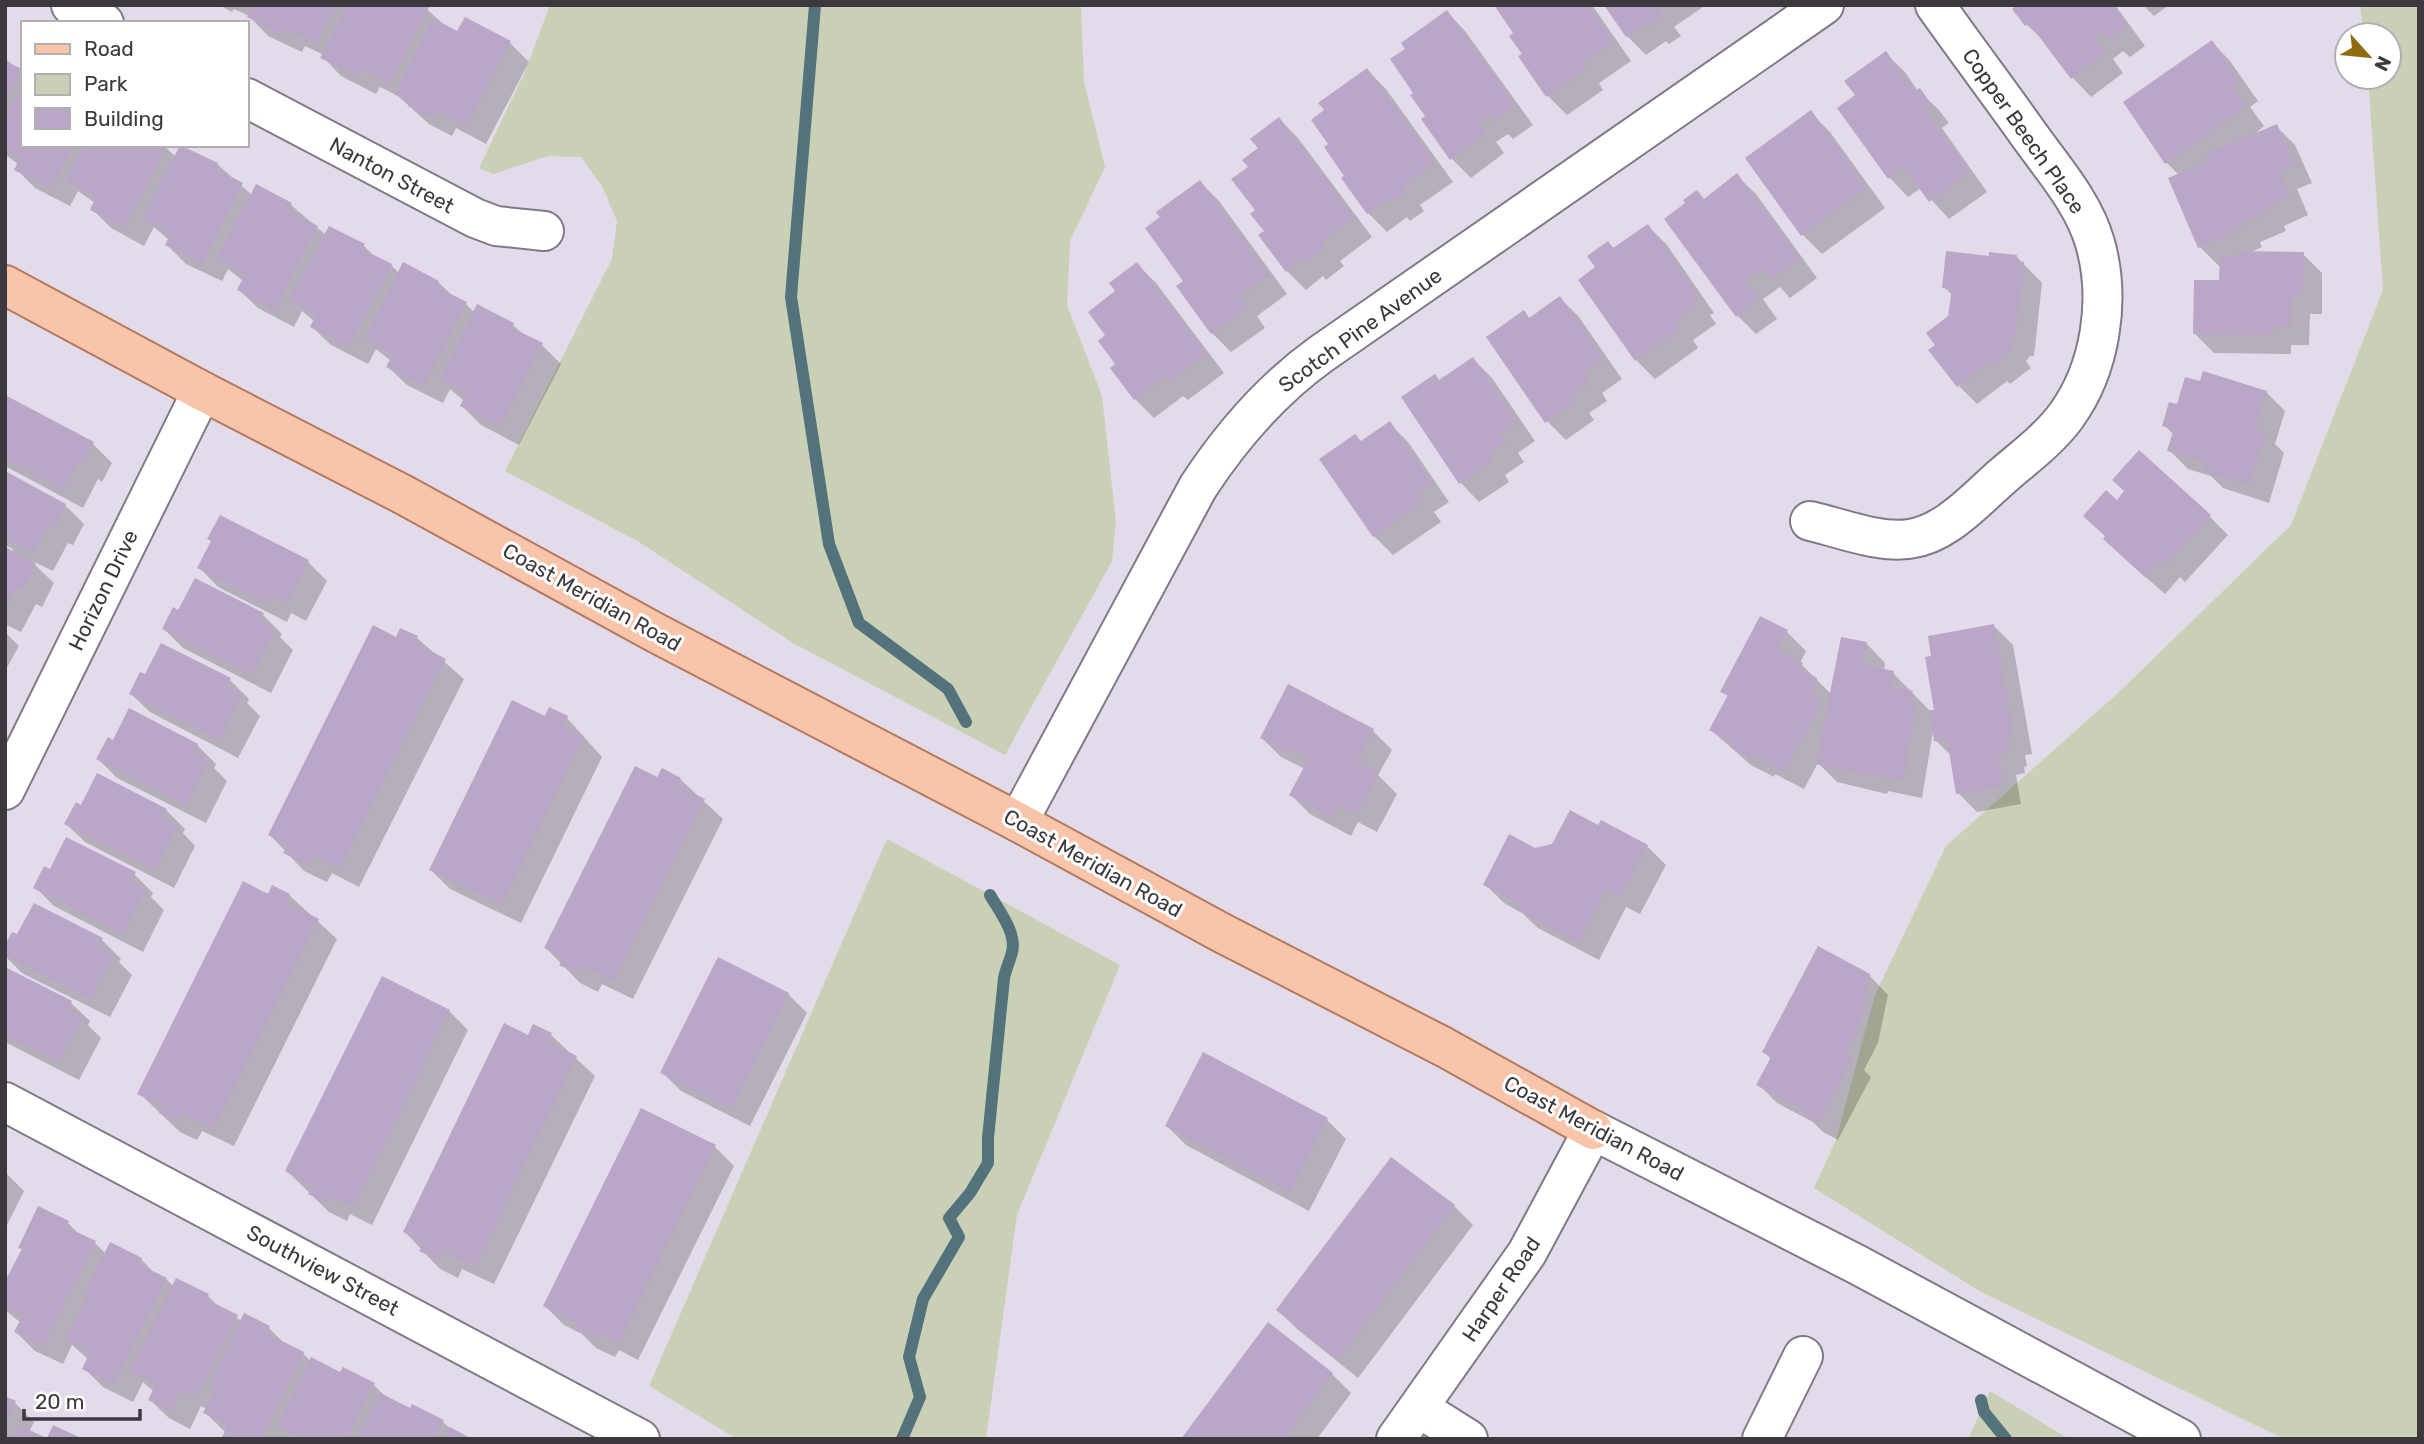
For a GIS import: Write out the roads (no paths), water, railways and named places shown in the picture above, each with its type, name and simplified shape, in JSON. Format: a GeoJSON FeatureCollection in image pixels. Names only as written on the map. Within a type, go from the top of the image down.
{"type":"FeatureCollection","features":[{"type":"Feature","properties":{"kind":"main road","name":"Coast Meridian Road"},"geometry":{"type":"LineString","coordinates":[[5,285],[404,495],[656,633],[1018,822],[1210,927],[1444,1047],[1593,1130]]}},
{"type":"Feature","properties":{"kind":"street"},"geometry":{"type":"LineString","coordinates":[[71,5],[100,21]]}},
{"type":"Feature","properties":{"kind":"street","name":"Scotch Pine Avenue"},"geometry":{"type":"LineString","coordinates":[[1018,822],[1198,487],[1232,438],[1255,412],[1310,363],[1824,5]]}},
{"type":"Feature","properties":{"kind":"street","name":"Copper Beech Place"},"geometry":{"type":"LineString","coordinates":[[1810,521],[1868,535],[1900,539],[1922,536],[1949,521],[2036,448],[2066,416],[2087,376],[2099,333],[2102,285],[2095,241],[2087,221],[2061,179],[1935,5]]}},
{"type":"Feature","properties":{"kind":"street","name":"Nanton Street"},"geometry":{"type":"LineString","coordinates":[[248,100],[475,218],[496,226],[544,232]]}},
{"type":"Feature","properties":{"kind":"street","name":"Horizon Drive"},"geometry":{"type":"LineString","coordinates":[[5,790],[202,391]]}},
{"type":"Feature","properties":{"kind":"street","name":"Southview Street"},"geometry":{"type":"LineString","coordinates":[[5,1102],[640,1439]]}},
{"type":"Feature","properties":{"kind":"street","name":"Harper Road"},"geometry":{"type":"LineString","coordinates":[[1396,1439],[1527,1253],[1593,1130]]}},
{"type":"Feature","properties":{"kind":"street","name":"Coast Meridian Road"},"geometry":{"type":"LineString","coordinates":[[1593,1130],[1881,1277],[2181,1439]]}},
{"type":"Feature","properties":{"kind":"street"},"geometry":{"type":"LineString","coordinates":[[1762,1439],[1803,1356]]}},
{"type":"Feature","properties":{"kind":"street"},"geometry":{"type":"LineString","coordinates":[[1419,1408],[1468,1439]]}},
{"type":"Feature","properties":{"kind":"waterway"},"geometry":{"type":"LineString","coordinates":[[815,5],[791,297],[829,544],[859,623],[948,689],[966,722]]}},
{"type":"Feature","properties":{"kind":"waterway"},"geometry":{"type":"LineString","coordinates":[[902,1439],[920,1397],[909,1357],[923,1299],[959,1237],[949,1218],[970,1193],[988,1163],[988,1138],[1004,978],[1013,945],[1006,922],[990,895]]}},
{"type":"Feature","properties":{"kind":"waterway"},"geometry":{"type":"LineString","coordinates":[[1981,1400],[1984,1412],[2006,1439]]}}]}
